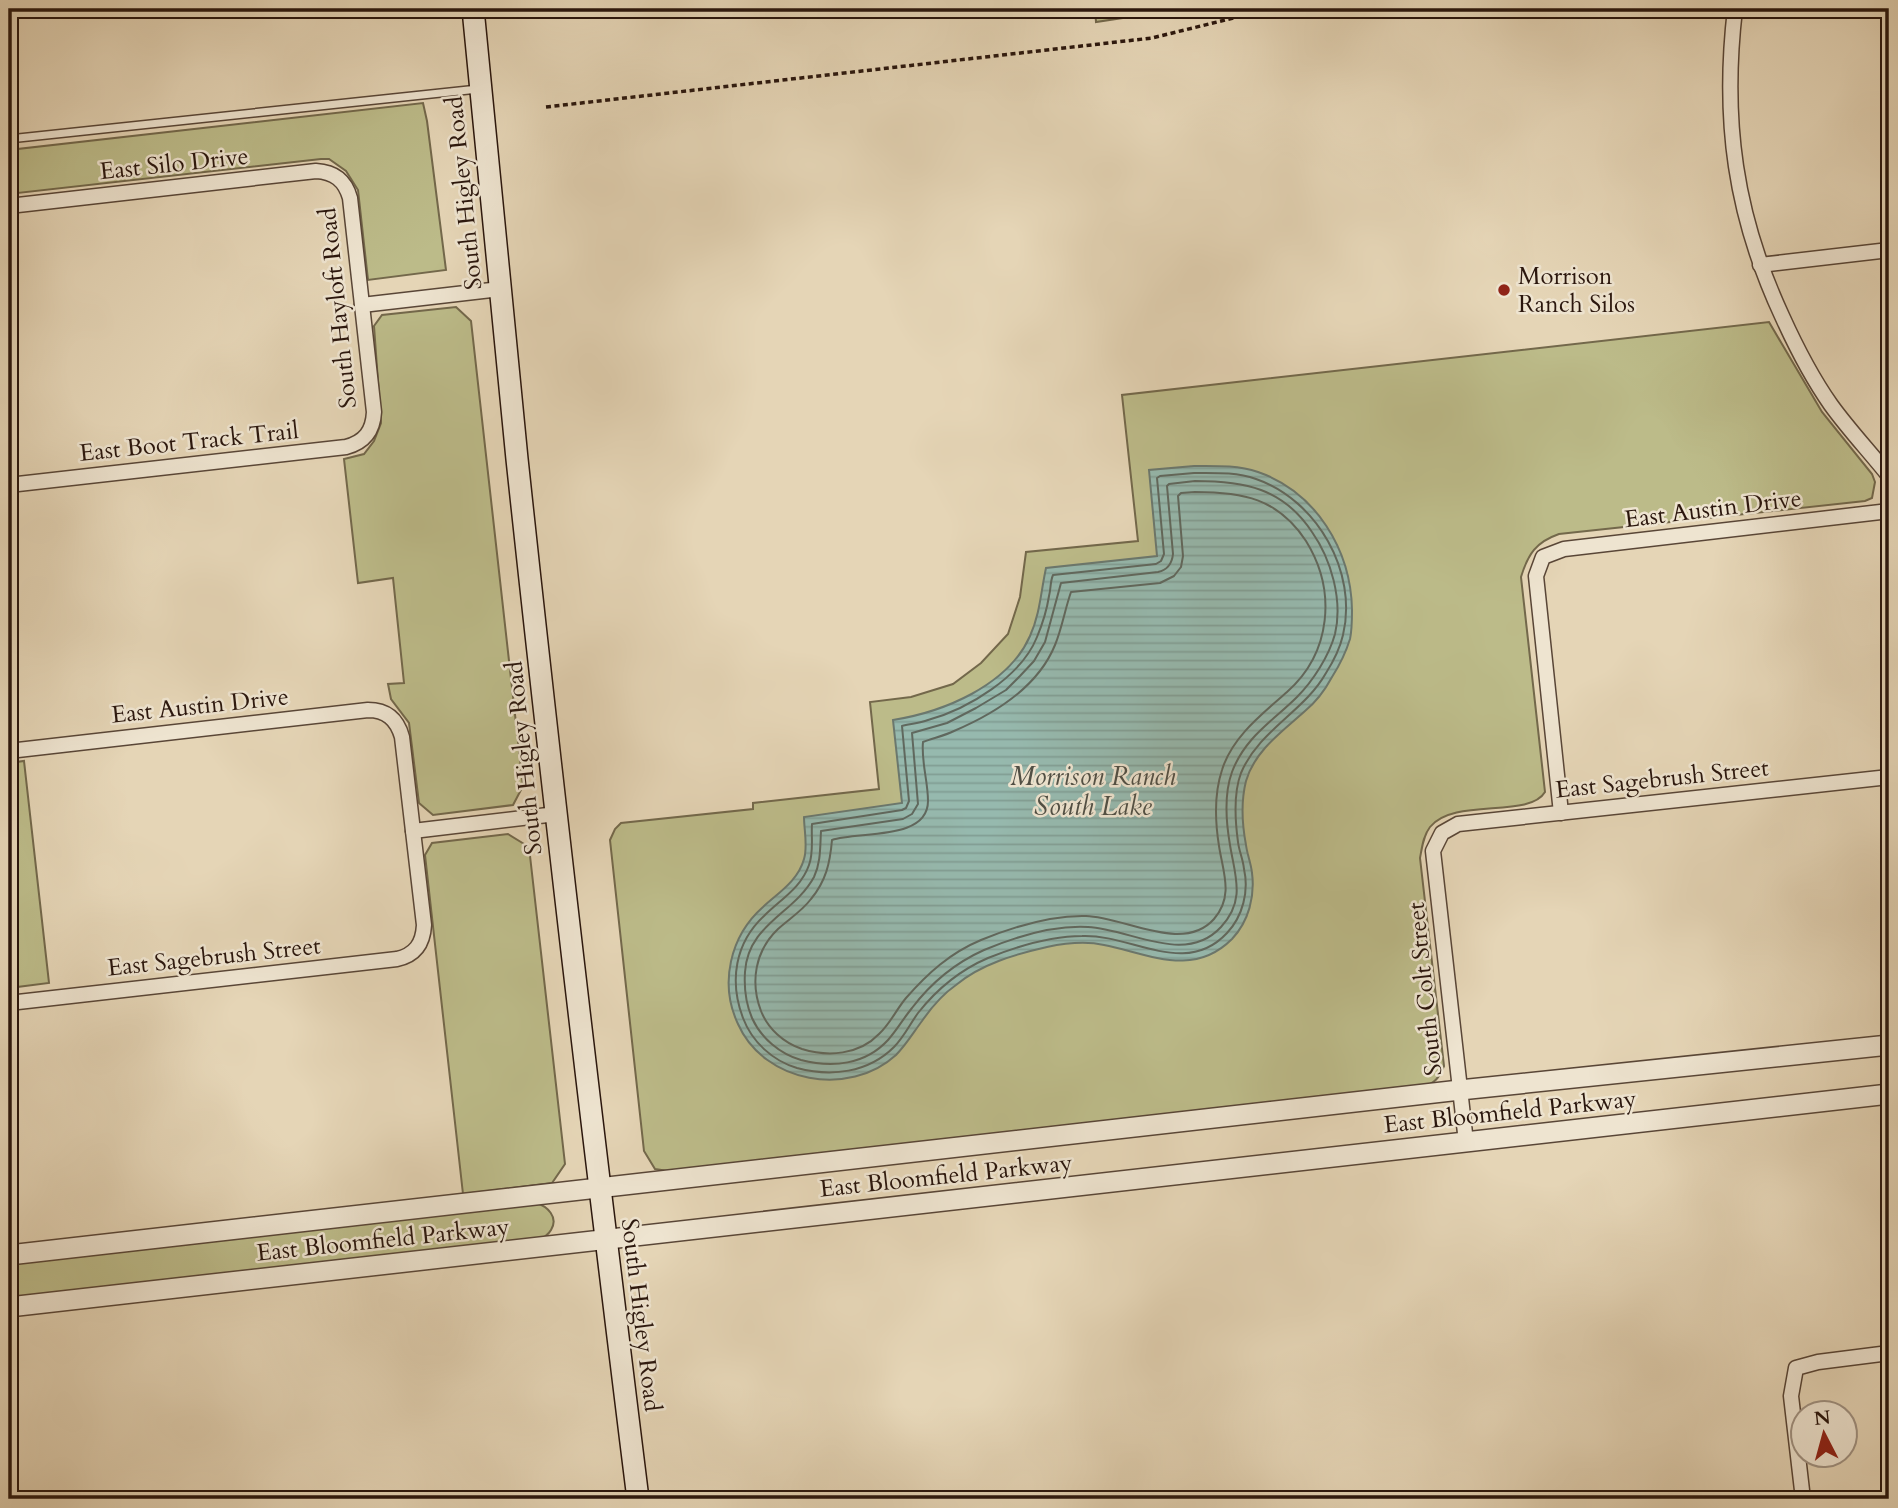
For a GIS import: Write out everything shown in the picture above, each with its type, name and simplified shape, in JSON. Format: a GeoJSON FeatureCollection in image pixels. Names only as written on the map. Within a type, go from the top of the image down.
{"type":"FeatureCollection","features":[{"type":"Feature","properties":{"kind":"main road","name":"South Higley Road"},"geometry":{"type":"LineString","coordinates":[[472,9],[516,455],[599,1188],[638,1499]]}},
{"type":"Feature","properties":{"kind":"street"},"geometry":{"type":"LineString","coordinates":[[1735,9],[1730,49],[1731,131],[1747,226],[1760,265],[1804,362],[1831,405],[1889,475]]}},
{"type":"Feature","properties":{"kind":"street","name":"East Silo Drive"},"geometry":{"type":"LineString","coordinates":[[9,206],[316,171],[334,175],[342,181]]}},
{"type":"Feature","properties":{"kind":"street","name":"South Hayloft Road"},"geometry":{"type":"LineString","coordinates":[[342,181],[350,198],[374,412],[370,431]]}},
{"type":"Feature","properties":{"kind":"street"},"geometry":{"type":"LineString","coordinates":[[1760,265],[1889,250]]}},
{"type":"Feature","properties":{"kind":"street"},"geometry":{"type":"LineString","coordinates":[[362,305],[500,289]]}},
{"type":"Feature","properties":{"kind":"street","name":"East Boot Track Trail"},"geometry":{"type":"LineString","coordinates":[[9,485],[346,447],[364,439],[370,431]]}},
{"type":"Feature","properties":{"kind":"street","name":"East Austin Drive"},"geometry":{"type":"LineString","coordinates":[[1561,813],[1536,576],[1543,557],[1564,549],[1889,511]]}},
{"type":"Feature","properties":{"kind":"street","name":"East Austin Drive"},"geometry":{"type":"LineString","coordinates":[[9,751],[377,710],[387,713],[400,727],[413,831]]}},
{"type":"Feature","properties":{"kind":"street","name":"East Sagebrush Street"},"geometry":{"type":"LineString","coordinates":[[1441,833],[1458,824],[1889,777]]}},
{"type":"Feature","properties":{"kind":"street"},"geometry":{"type":"LineString","coordinates":[[413,831],[556,814]]}},
{"type":"Feature","properties":{"kind":"street","name":"East Sagebrush Street"},"geometry":{"type":"LineString","coordinates":[[9,1003],[406,957],[420,944],[424,925],[413,831]]}},
{"type":"Feature","properties":{"kind":"street","name":"South Colt Street"},"geometry":{"type":"LineString","coordinates":[[1441,833],[1433,850],[1466,1142]]}},
{"type":"Feature","properties":{"kind":"street","name":"East Bloomfield Parkway"},"geometry":{"type":"LineString","coordinates":[[9,1255],[1460,1090],[1889,1045]]}},
{"type":"Feature","properties":{"kind":"street","name":"East Bloomfield Parkway"},"geometry":{"type":"LineString","coordinates":[[9,1307],[1889,1094]]}},
{"type":"Feature","properties":{"kind":"street"},"geometry":{"type":"LineString","coordinates":[[1803,1499],[1791,1396],[1796,1368],[1818,1362],[1889,1353]]}},
{"type":"Feature","properties":{"kind":"lane"},"geometry":{"type":"LineString","coordinates":[[9,139],[480,89]]}},
{"type":"Feature","properties":{"kind":"path"},"geometry":{"type":"LineString","coordinates":[[546,107],[1152,38],[1270,9]]}},
{"type":"Feature","properties":{"kind":"shaded area"},"geometry":{"type":"Polygon","coordinates":[[[1095,9],[1182,9],[1096,22],[1095,9]]]}},
{"type":"Feature","properties":{"kind":"shaded area"},"geometry":{"type":"Polygon","coordinates":[[[423,103],[446,270],[368,280],[358,190],[346,171],[329,159],[9,194],[9,150],[423,103]]]}},
{"type":"Feature","properties":{"kind":"shaded area"},"geometry":{"type":"Polygon","coordinates":[[[456,307],[471,321],[523,786],[513,805],[433,815],[419,803],[409,723],[391,699],[388,684],[404,683],[393,578],[358,583],[344,459],[364,454],[374,441],[381,423],[374,326],[382,315],[456,307]]]}},
{"type":"Feature","properties":{"kind":"shaded area"},"geometry":{"type":"Polygon","coordinates":[[[1769,322],[1822,412],[1872,474],[1875,482],[1872,498],[1865,501],[1559,534],[1544,541],[1534,550],[1521,577],[1545,792],[1524,805],[1473,810],[1441,818],[1426,834],[1420,858],[1444,1066],[1434,1082],[1423,1087],[668,1171],[655,1169],[644,1151],[610,840],[615,829],[621,823],[753,809],[753,803],[879,789],[870,702],[911,697],[953,684],[981,663],[1008,634],[1020,597],[1026,552],[1138,541],[1122,395],[1769,322]]]}},
{"type":"Feature","properties":{"kind":"shaded area"},"geometry":{"type":"Polygon","coordinates":[[[24,761],[49,983],[9,988],[9,763],[24,761]]]}},
{"type":"Feature","properties":{"kind":"shaded area"},"geometry":{"type":"Polygon","coordinates":[[[508,834],[529,847],[565,1164],[552,1183],[463,1194],[425,855],[432,843],[508,834]]]}},
{"type":"Feature","properties":{"kind":"shaded area"},"geometry":{"type":"Polygon","coordinates":[[[536,1203],[548,1209],[554,1221],[550,1231],[542,1239],[9,1299],[9,1263],[536,1203]]]}},
{"type":"Feature","properties":{"kind":"water","name":"Morrison Ranch South Lake"},"geometry":{"type":"Polygon","coordinates":[[[1226,466],[1258,472],[1279,481],[1297,494],[1313,509],[1337,545],[1350,588],[1351,636],[1337,668],[1317,700],[1263,751],[1246,781],[1243,821],[1253,890],[1250,908],[1238,932],[1217,951],[1202,958],[1186,960],[1170,960],[1083,943],[1047,947],[999,961],[976,971],[946,993],[896,1055],[877,1068],[855,1077],[832,1080],[809,1078],[787,1071],[767,1060],[750,1044],[732,1009],[729,993],[731,961],[742,932],[763,907],[787,886],[801,867],[806,849],[804,817],[902,803],[893,720],[953,703],[972,694],[1006,669],[1020,654],[1030,636],[1046,568],[1157,556],[1149,470],[1226,466]]]}},
{"type":"Feature","properties":{"kind":"place","name":"Morrison Ranch Silos"},"geometry":{"type":"Point","coordinates":[1504,290]}}]}
